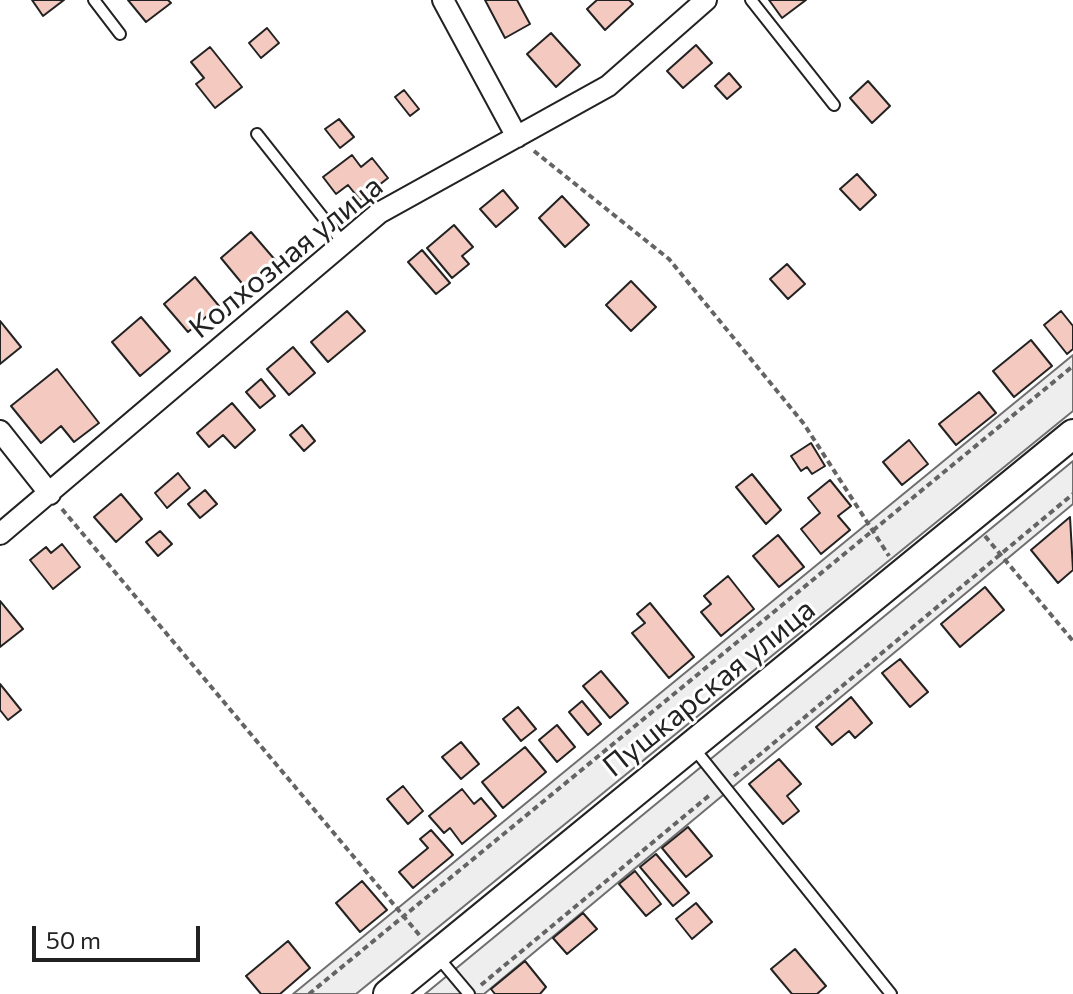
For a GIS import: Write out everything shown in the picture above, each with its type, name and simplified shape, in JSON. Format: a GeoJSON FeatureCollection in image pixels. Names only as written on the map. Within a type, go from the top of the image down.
{"type":"FeatureCollection","features":[{"type":"Feature","properties":{"kind":"main road","name":"Пушкарская улица"},"geometry":{"type":"LineString","coordinates":[[388,994],[1073,434]]}},
{"type":"Feature","properties":{"kind":"street"},"geometry":{"type":"LineString","coordinates":[[443,0],[517,137]]}},
{"type":"Feature","properties":{"kind":"street","name":"Колхозная улица"},"geometry":{"type":"LineString","coordinates":[[0,534],[379,213],[608,86],[706,0]]}},
{"type":"Feature","properties":{"kind":"street"},"geometry":{"type":"LineString","coordinates":[[0,431],[50,494]]}},
{"type":"Feature","properties":{"kind":"lane"},"geometry":{"type":"LineString","coordinates":[[94,0],[120,34]]}},
{"type":"Feature","properties":{"kind":"lane"},"geometry":{"type":"LineString","coordinates":[[751,0],[834,105]]}},
{"type":"Feature","properties":{"kind":"lane"},"geometry":{"type":"LineString","coordinates":[[257,134],[344,244]]}},
{"type":"Feature","properties":{"kind":"lane"},"geometry":{"type":"LineString","coordinates":[[692,745],[891,994]]}},
{"type":"Feature","properties":{"kind":"lane"},"geometry":{"type":"LineString","coordinates":[[436,955],[469,994]]}},
{"type":"Feature","properties":{"kind":"path"},"geometry":{"type":"LineString","coordinates":[[517,137],[669,259],[804,424],[902,574]]}},
{"type":"Feature","properties":{"kind":"path"},"geometry":{"type":"LineString","coordinates":[[309,994],[1073,366]]}},
{"type":"Feature","properties":{"kind":"path"},"geometry":{"type":"LineString","coordinates":[[50,494],[436,955]]}},
{"type":"Feature","properties":{"kind":"path"},"geometry":{"type":"LineString","coordinates":[[469,994],[1073,494]]}},
{"type":"Feature","properties":{"kind":"path"},"geometry":{"type":"LineString","coordinates":[[970,519],[1073,641]]}},
{"type":"Feature","properties":{"kind":"shaded area"},"geometry":{"type":"Polygon","coordinates":[[[1073,355],[1073,411],[356,994],[293,994],[1073,355]]]}},
{"type":"Feature","properties":{"kind":"shaded area"},"geometry":{"type":"Polygon","coordinates":[[[1073,461],[1073,504],[484,994],[425,994],[1073,461]]]}},
{"type":"Feature","properties":{"kind":"building"},"geometry":{"type":"Polygon","coordinates":[[[32,0],[64,0],[43,16],[32,0]]]}},
{"type":"Feature","properties":{"kind":"building"},"geometry":{"type":"Polygon","coordinates":[[[128,0],[168,0],[171,3],[146,22],[128,0]]]}},
{"type":"Feature","properties":{"kind":"building"},"geometry":{"type":"Polygon","coordinates":[[[485,0],[517,0],[530,24],[505,38],[485,0]]]}},
{"type":"Feature","properties":{"kind":"building"},"geometry":{"type":"Polygon","coordinates":[[[597,0],[629,0],[633,4],[605,30],[587,9],[597,0]]]}},
{"type":"Feature","properties":{"kind":"building"},"geometry":{"type":"Polygon","coordinates":[[[769,0],[806,0],[782,18],[769,0]]]}},
{"type":"Feature","properties":{"kind":"building"},"geometry":{"type":"Polygon","coordinates":[[[267,28],[279,43],[261,58],[249,43],[267,28]]]}},
{"type":"Feature","properties":{"kind":"building"},"geometry":{"type":"Polygon","coordinates":[[[551,33],[580,65],[556,87],[527,54],[551,33]]]}},
{"type":"Feature","properties":{"kind":"building"},"geometry":{"type":"Polygon","coordinates":[[[696,45],[712,63],[683,88],[667,71],[696,45]]]}},
{"type":"Feature","properties":{"kind":"building"},"geometry":{"type":"Polygon","coordinates":[[[210,47],[242,87],[215,108],[196,84],[204,78],[191,62],[210,47]]]}},
{"type":"Feature","properties":{"kind":"building"},"geometry":{"type":"Polygon","coordinates":[[[729,73],[741,87],[727,99],[715,86],[729,73]]]}},
{"type":"Feature","properties":{"kind":"building"},"geometry":{"type":"Polygon","coordinates":[[[868,81],[890,106],[872,123],[850,98],[868,81]]]}},
{"type":"Feature","properties":{"kind":"building"},"geometry":{"type":"Polygon","coordinates":[[[404,90],[419,109],[410,116],[395,97],[404,90]]]}},
{"type":"Feature","properties":{"kind":"building"},"geometry":{"type":"Polygon","coordinates":[[[339,119],[354,137],[340,148],[325,129],[339,119]]]}},
{"type":"Feature","properties":{"kind":"building"},"geometry":{"type":"Polygon","coordinates":[[[352,155],[361,167],[372,158],[388,178],[360,200],[348,185],[336,194],[323,177],[352,155]]]}},
{"type":"Feature","properties":{"kind":"building"},"geometry":{"type":"Polygon","coordinates":[[[857,174],[876,195],[860,210],[840,189],[857,174]]]}},
{"type":"Feature","properties":{"kind":"building"},"geometry":{"type":"Polygon","coordinates":[[[503,190],[518,208],[496,227],[480,209],[503,190]]]}},
{"type":"Feature","properties":{"kind":"building"},"geometry":{"type":"Polygon","coordinates":[[[562,196],[589,225],[565,247],[539,218],[562,196]]]}},
{"type":"Feature","properties":{"kind":"building"},"geometry":{"type":"Polygon","coordinates":[[[454,225],[473,247],[462,256],[469,264],[452,278],[427,248],[454,225]]]}},
{"type":"Feature","properties":{"kind":"building"},"geometry":{"type":"Polygon","coordinates":[[[251,232],[276,261],[245,287],[221,258],[251,232]]]}},
{"type":"Feature","properties":{"kind":"building"},"geometry":{"type":"Polygon","coordinates":[[[422,250],[450,283],[436,294],[408,262],[422,250]]]}},
{"type":"Feature","properties":{"kind":"building"},"geometry":{"type":"Polygon","coordinates":[[[787,264],[805,284],[788,299],[770,279],[787,264]]]}},
{"type":"Feature","properties":{"kind":"building"},"geometry":{"type":"Polygon","coordinates":[[[195,277],[219,306],[188,332],[164,304],[195,277]]]}},
{"type":"Feature","properties":{"kind":"building"},"geometry":{"type":"Polygon","coordinates":[[[631,281],[656,307],[631,331],[606,305],[631,281]]]}},
{"type":"Feature","properties":{"kind":"building"},"geometry":{"type":"Polygon","coordinates":[[[347,311],[365,331],[328,362],[311,342],[347,311]]]}},
{"type":"Feature","properties":{"kind":"building"},"geometry":{"type":"Polygon","coordinates":[[[1061,311],[1073,326],[1073,349],[1067,354],[1044,325],[1061,311]]]}},
{"type":"Feature","properties":{"kind":"building"},"geometry":{"type":"Polygon","coordinates":[[[141,317],[170,351],[140,376],[112,342],[141,317]]]}},
{"type":"Feature","properties":{"kind":"building"},"geometry":{"type":"Polygon","coordinates":[[[0,321],[21,347],[0,364],[0,321]]]}},
{"type":"Feature","properties":{"kind":"building"},"geometry":{"type":"Polygon","coordinates":[[[1031,340],[1052,366],[1014,397],[993,371],[1031,340]]]}},
{"type":"Feature","properties":{"kind":"building"},"geometry":{"type":"Polygon","coordinates":[[[293,347],[315,373],[289,395],[267,369],[293,347]]]}},
{"type":"Feature","properties":{"kind":"building"},"geometry":{"type":"Polygon","coordinates":[[[57,369],[99,423],[74,442],[61,426],[41,443],[11,406],[57,369]]]}},
{"type":"Feature","properties":{"kind":"building"},"geometry":{"type":"Polygon","coordinates":[[[261,379],[275,396],[260,408],[246,392],[261,379]]]}},
{"type":"Feature","properties":{"kind":"building"},"geometry":{"type":"Polygon","coordinates":[[[979,392],[996,413],[956,445],[939,424],[979,392]]]}},
{"type":"Feature","properties":{"kind":"building"},"geometry":{"type":"Polygon","coordinates":[[[232,403],[255,430],[235,448],[223,435],[209,447],[197,433],[232,403]]]}},
{"type":"Feature","properties":{"kind":"building"},"geometry":{"type":"Polygon","coordinates":[[[302,425],[315,441],[304,451],[290,435],[302,425]]]}},
{"type":"Feature","properties":{"kind":"building"},"geometry":{"type":"Polygon","coordinates":[[[909,440],[928,464],[902,485],[883,462],[909,440]]]}},
{"type":"Feature","properties":{"kind":"building"},"geometry":{"type":"Polygon","coordinates":[[[811,443],[825,466],[812,474],[807,467],[801,471],[791,456],[811,443]]]}},
{"type":"Feature","properties":{"kind":"building"},"geometry":{"type":"Polygon","coordinates":[[[178,473],[190,488],[167,508],[155,493],[178,473]]]}},
{"type":"Feature","properties":{"kind":"building"},"geometry":{"type":"Polygon","coordinates":[[[752,474],[781,510],[766,524],[736,487],[752,474]]]}},
{"type":"Feature","properties":{"kind":"building"},"geometry":{"type":"Polygon","coordinates":[[[830,480],[851,506],[838,516],[850,530],[821,554],[801,529],[820,513],[808,498],[830,480]]]}},
{"type":"Feature","properties":{"kind":"building"},"geometry":{"type":"Polygon","coordinates":[[[205,490],[217,504],[200,518],[188,504],[205,490]]]}},
{"type":"Feature","properties":{"kind":"building"},"geometry":{"type":"Polygon","coordinates":[[[121,494],[142,519],[116,542],[94,517],[121,494]]]}},
{"type":"Feature","properties":{"kind":"building"},"geometry":{"type":"Polygon","coordinates":[[[1070,517],[1073,570],[1058,583],[1031,550],[1070,517]]]}},
{"type":"Feature","properties":{"kind":"building"},"geometry":{"type":"Polygon","coordinates":[[[160,531],[172,544],[158,556],[146,542],[160,531]]]}},
{"type":"Feature","properties":{"kind":"building"},"geometry":{"type":"Polygon","coordinates":[[[778,535],[804,567],[779,587],[753,556],[778,535]]]}},
{"type":"Feature","properties":{"kind":"building"},"geometry":{"type":"Polygon","coordinates":[[[62,544],[80,567],[53,589],[30,560],[46,547],[51,553],[62,544]]]}},
{"type":"Feature","properties":{"kind":"building"},"geometry":{"type":"Polygon","coordinates":[[[728,576],[754,609],[721,636],[701,612],[711,604],[704,596],[728,576]]]}},
{"type":"Feature","properties":{"kind":"building"},"geometry":{"type":"Polygon","coordinates":[[[985,587],[1004,610],[960,647],[941,624],[985,587]]]}},
{"type":"Feature","properties":{"kind":"building"},"geometry":{"type":"Polygon","coordinates":[[[0,601],[23,629],[0,647],[0,601]]]}},
{"type":"Feature","properties":{"kind":"building"},"geometry":{"type":"Polygon","coordinates":[[[650,603],[694,657],[669,678],[632,633],[645,623],[637,614],[650,603]]]}},
{"type":"Feature","properties":{"kind":"building"},"geometry":{"type":"Polygon","coordinates":[[[900,659],[928,692],[910,707],[882,673],[900,659]]]}},
{"type":"Feature","properties":{"kind":"building"},"geometry":{"type":"Polygon","coordinates":[[[601,671],[628,703],[610,718],[583,686],[601,671]]]}},
{"type":"Feature","properties":{"kind":"building"},"geometry":{"type":"Polygon","coordinates":[[[0,684],[21,710],[8,720],[0,710],[0,684]]]}},
{"type":"Feature","properties":{"kind":"building"},"geometry":{"type":"Polygon","coordinates":[[[851,697],[872,723],[855,738],[849,731],[832,745],[816,727],[851,697]]]}},
{"type":"Feature","properties":{"kind":"building"},"geometry":{"type":"Polygon","coordinates":[[[582,701],[601,724],[588,735],[569,712],[582,701]]]}},
{"type":"Feature","properties":{"kind":"building"},"geometry":{"type":"Polygon","coordinates":[[[518,707],[536,729],[521,741],[503,719],[518,707]]]}},
{"type":"Feature","properties":{"kind":"building"},"geometry":{"type":"Polygon","coordinates":[[[557,725],[575,747],[557,762],[539,740],[557,725]]]}},
{"type":"Feature","properties":{"kind":"building"},"geometry":{"type":"Polygon","coordinates":[[[461,742],[479,764],[461,779],[442,757],[461,742]]]}},
{"type":"Feature","properties":{"kind":"building"},"geometry":{"type":"Polygon","coordinates":[[[525,747],[546,772],[503,808],[482,782],[525,747]]]}},
{"type":"Feature","properties":{"kind":"building"},"geometry":{"type":"Polygon","coordinates":[[[779,759],[801,784],[787,796],[799,811],[783,824],[749,784],[779,759]]]}},
{"type":"Feature","properties":{"kind":"building"},"geometry":{"type":"Polygon","coordinates":[[[403,786],[423,811],[408,824],[387,799],[403,786]]]}},
{"type":"Feature","properties":{"kind":"building"},"geometry":{"type":"Polygon","coordinates":[[[462,789],[474,804],[481,798],[496,816],[462,844],[450,828],[444,833],[429,816],[462,789]]]}},
{"type":"Feature","properties":{"kind":"building"},"geometry":{"type":"Polygon","coordinates":[[[688,827],[712,856],[686,877],[662,848],[688,827]]]}},
{"type":"Feature","properties":{"kind":"building"},"geometry":{"type":"Polygon","coordinates":[[[431,830],[453,855],[413,888],[399,872],[428,848],[420,839],[431,830]]]}},
{"type":"Feature","properties":{"kind":"building"},"geometry":{"type":"Polygon","coordinates":[[[656,854],[689,893],[673,906],[640,867],[656,854]]]}},
{"type":"Feature","properties":{"kind":"building"},"geometry":{"type":"Polygon","coordinates":[[[635,871],[661,904],[646,916],[619,884],[635,871]]]}},
{"type":"Feature","properties":{"kind":"building"},"geometry":{"type":"Polygon","coordinates":[[[362,881],[387,910],[360,932],[336,903],[362,881]]]}},
{"type":"Feature","properties":{"kind":"building"},"geometry":{"type":"Polygon","coordinates":[[[696,903],[712,922],[692,939],[676,919],[696,903]]]}},
{"type":"Feature","properties":{"kind":"building"},"geometry":{"type":"Polygon","coordinates":[[[583,913],[597,929],[567,954],[553,938],[583,913]]]}},
{"type":"Feature","properties":{"kind":"building"},"geometry":{"type":"Polygon","coordinates":[[[288,941],[310,968],[280,994],[261,994],[246,976],[288,941]]]}},
{"type":"Feature","properties":{"kind":"building"},"geometry":{"type":"Polygon","coordinates":[[[795,949],[826,986],[817,994],[792,994],[771,969],[795,949]]]}},
{"type":"Feature","properties":{"kind":"building"},"geometry":{"type":"Polygon","coordinates":[[[525,961],[546,987],[540,994],[495,994],[491,989],[525,961]]]}}]}
